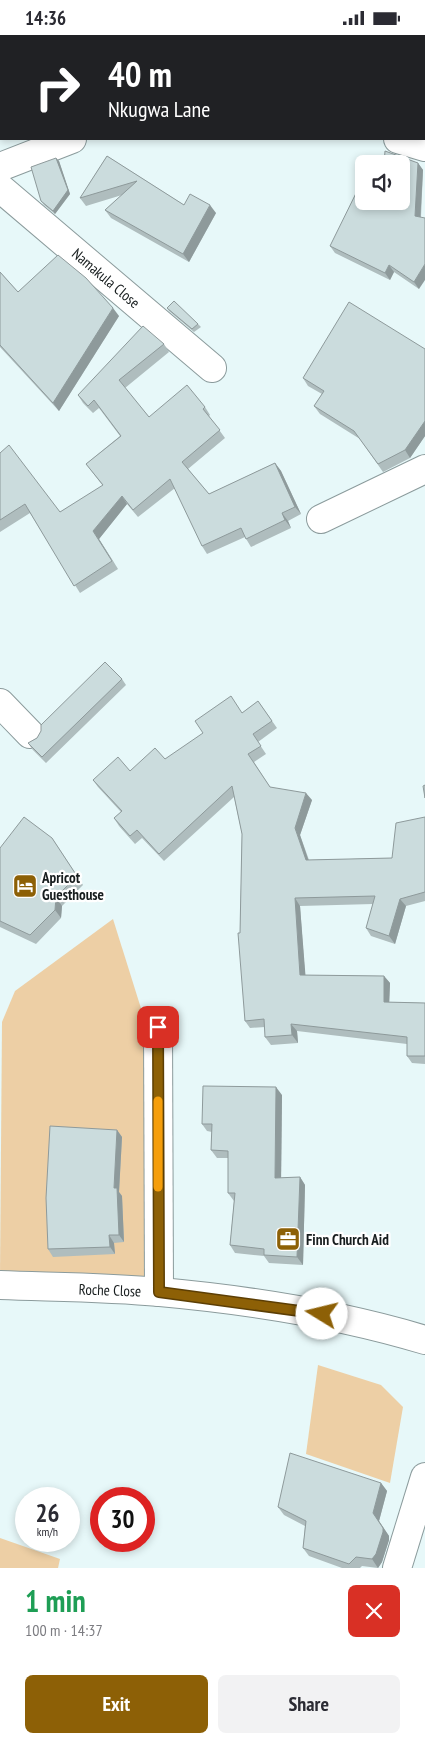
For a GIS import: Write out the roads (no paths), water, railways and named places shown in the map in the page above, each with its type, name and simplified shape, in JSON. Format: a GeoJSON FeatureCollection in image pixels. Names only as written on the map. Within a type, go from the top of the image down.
{"type":"FeatureCollection","features":[{"type":"Feature","properties":{"kind":"street"},"geometry":{"type":"LineString","coordinates":[[0,167],[69,140]]}},
{"type":"Feature","properties":{"kind":"street"},"geometry":{"type":"LineString","coordinates":[[401,140],[425,147]]}},
{"type":"Feature","properties":{"kind":"street","name":"Namakula Close"},"geometry":{"type":"LineString","coordinates":[[0,188],[212,368]]}},
{"type":"Feature","properties":{"kind":"street"},"geometry":{"type":"LineString","coordinates":[[321,519],[425,469]]}},
{"type":"Feature","properties":{"kind":"street"},"geometry":{"type":"LineString","coordinates":[[0,703],[30,734]]}},
{"type":"Feature","properties":{"kind":"street"},"geometry":{"type":"LineString","coordinates":[[158,1027],[159,1292]]}},
{"type":"Feature","properties":{"kind":"street","name":"Roche Close"},"geometry":{"type":"LineString","coordinates":[[0,1285],[159,1292],[338,1316],[425,1340]]}},
{"type":"Feature","properties":{"kind":"street"},"geometry":{"type":"LineString","coordinates":[[397,1568],[425,1477]]}},
{"type":"Feature","properties":{"kind":"place","name":"Apricot Guesthouse"},"geometry":{"type":"Point","coordinates":[25,886]}},
{"type":"Feature","properties":{"kind":"place","name":"Finn Church Aid"},"geometry":{"type":"Point","coordinates":[288,1239]}}]}
